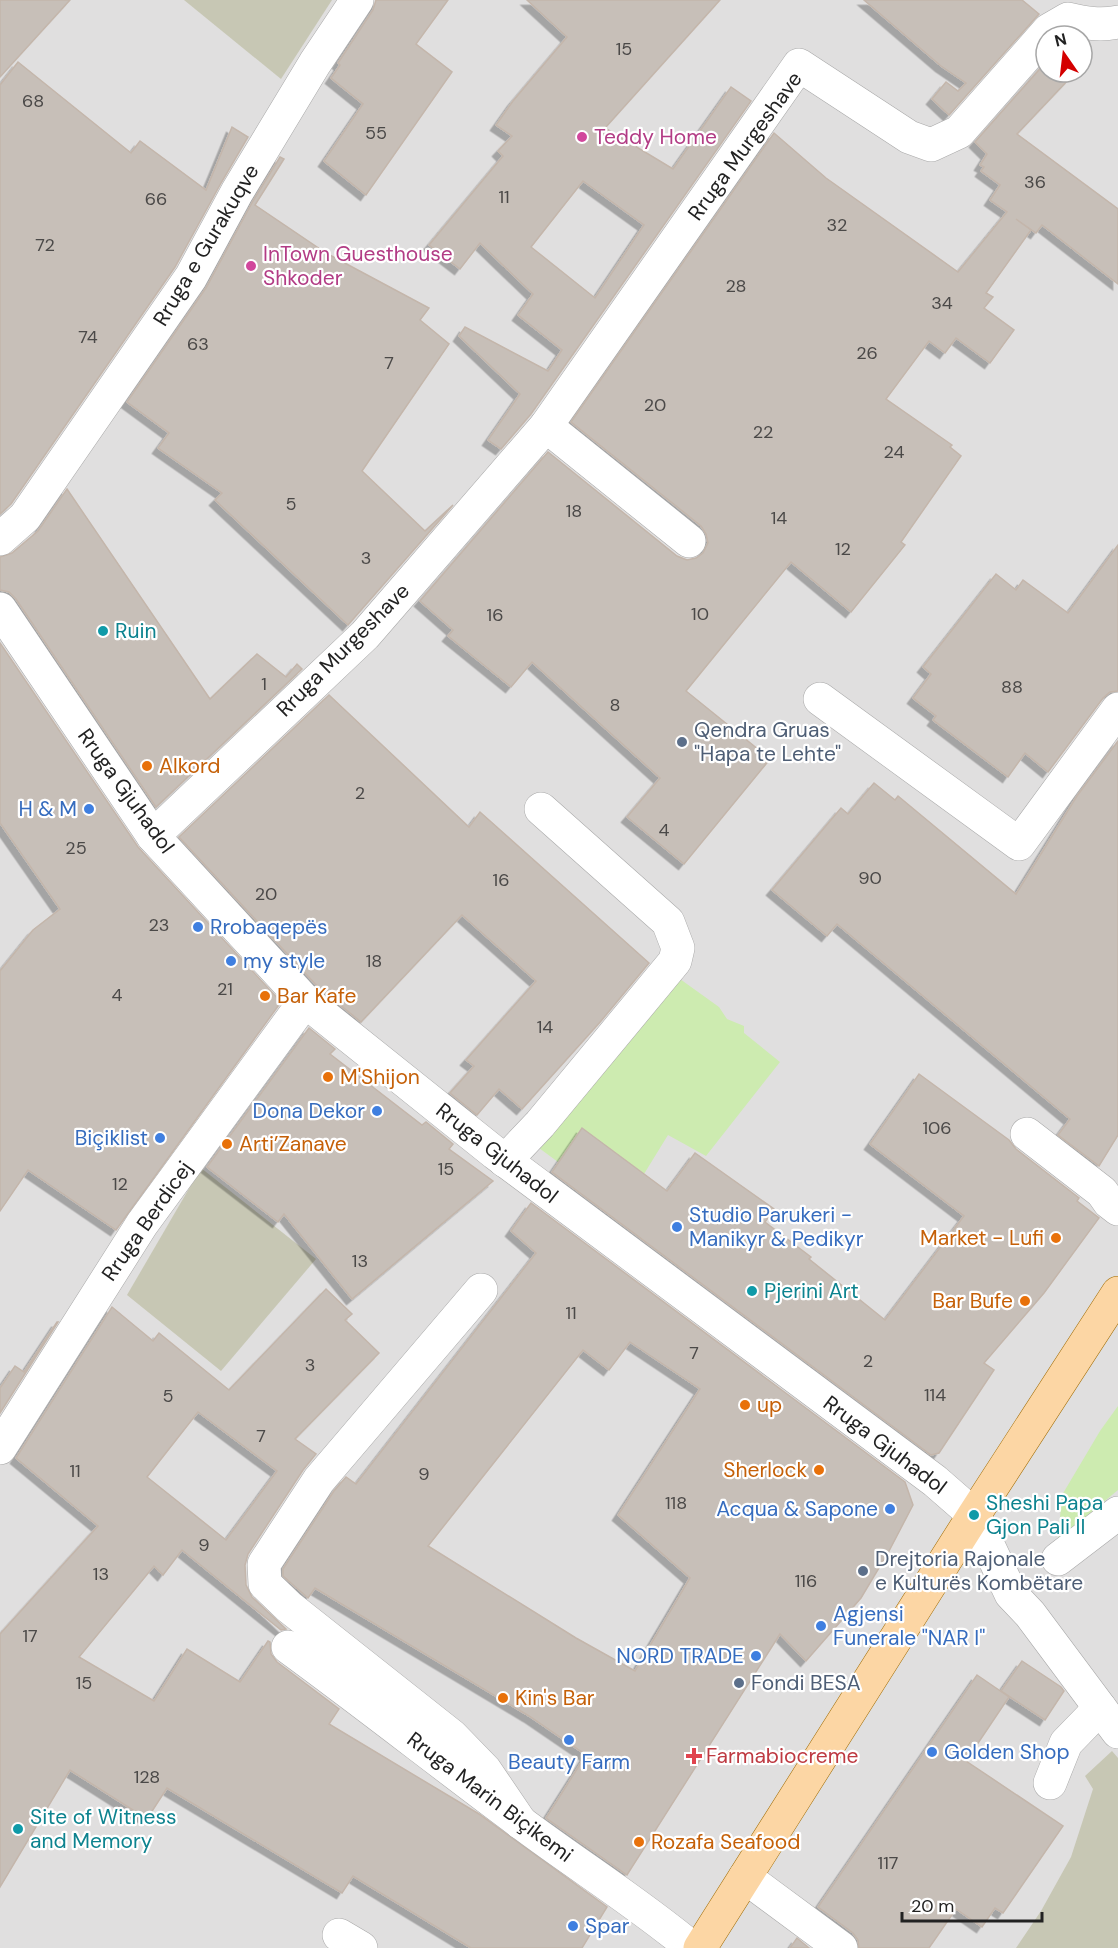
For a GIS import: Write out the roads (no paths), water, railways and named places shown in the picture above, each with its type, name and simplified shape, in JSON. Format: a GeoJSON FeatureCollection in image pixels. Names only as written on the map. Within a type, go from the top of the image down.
{"type":"FeatureCollection","features":[{"type":"Feature","properties":{"kind":"main road"},"geometry":{"type":"LineString","coordinates":[[700,1948],[974,1515],[1118,1293]]}},
{"type":"Feature","properties":{"kind":"street","name":"Rruga e Gurakuqve"},"geometry":{"type":"LineString","coordinates":[[0,539],[25,517],[191,277],[237,192],[315,63],[357,0]]}},
{"type":"Feature","properties":{"kind":"street","name":"Rruga Murgeshave"},"geometry":{"type":"LineString","coordinates":[[153,836],[364,635],[546,426],[799,65],[909,137],[931,145],[959,132],[1049,30],[1068,19],[1088,24],[1106,25],[1118,22]]}},
{"type":"Feature","properties":{"kind":"street"},"geometry":{"type":"LineString","coordinates":[[546,426],[689,541]]}},
{"type":"Feature","properties":{"kind":"street","name":"Rruga Gjuhadol"},"geometry":{"type":"LineString","coordinates":[[0,609],[153,836],[305,1001],[505,1161],[935,1481],[974,1515]]}},
{"type":"Feature","properties":{"kind":"street"},"geometry":{"type":"LineString","coordinates":[[820,699],[1020,844],[1118,709]]}},
{"type":"Feature","properties":{"kind":"street"},"geometry":{"type":"LineString","coordinates":[[505,1161],[540,1124],[675,962],[678,948],[668,922],[542,809]]}},
{"type":"Feature","properties":{"kind":"street","name":"Rruga Berdicej"},"geometry":{"type":"LineString","coordinates":[[0,1448],[142,1224],[305,1001]]}},
{"type":"Feature","properties":{"kind":"street"},"geometry":{"type":"LineString","coordinates":[[1027,1134],[1102,1192],[1118,1209]]}},
{"type":"Feature","properties":{"kind":"street"},"geometry":{"type":"LineString","coordinates":[[481,1290],[319,1480],[264,1564],[265,1584],[289,1607],[452,1736],[485,1770],[521,1823]]}},
{"type":"Feature","properties":{"kind":"street"},"geometry":{"type":"LineString","coordinates":[[1058,1559],[1118,1513]]}},
{"type":"Feature","properties":{"kind":"street"},"geometry":{"type":"LineString","coordinates":[[974,1515],[1011,1594],[1030,1614],[1109,1720],[1066,1743],[1050,1783]]}},
{"type":"Feature","properties":{"kind":"street","name":"Rruga Marin Biçikemi"},"geometry":{"type":"LineString","coordinates":[[288,1647],[356,1696],[521,1823],[616,1889],[692,1948]]}},
{"type":"Feature","properties":{"kind":"street"},"geometry":{"type":"LineString","coordinates":[[745,1877],[829,1939]]}},
{"type":"Feature","properties":{"kind":"place","name":"Teddy Home"},"geometry":{"type":"Point","coordinates":[582,137]}},
{"type":"Feature","properties":{"kind":"place","name":"InTown Guesthouse Shkoder"},"geometry":{"type":"Point","coordinates":[251,266]}},
{"type":"Feature","properties":{"kind":"place","name":"Ruin"},"geometry":{"type":"Point","coordinates":[103,631]}},
{"type":"Feature","properties":{"kind":"place","name":"Qendra Gruas \"Hapa te Lehte\""},"geometry":{"type":"Point","coordinates":[682,742]}},
{"type":"Feature","properties":{"kind":"place","name":"Alkord"},"geometry":{"type":"Point","coordinates":[147,766]}},
{"type":"Feature","properties":{"kind":"place","name":"H & M"},"geometry":{"type":"Point","coordinates":[89,809]}},
{"type":"Feature","properties":{"kind":"place","name":"Rrobaqepës"},"geometry":{"type":"Point","coordinates":[198,927]}},
{"type":"Feature","properties":{"kind":"place","name":"my style"},"geometry":{"type":"Point","coordinates":[231,961]}},
{"type":"Feature","properties":{"kind":"place","name":"Bar Kafe"},"geometry":{"type":"Point","coordinates":[265,996]}},
{"type":"Feature","properties":{"kind":"place","name":"M'Shijon"},"geometry":{"type":"Point","coordinates":[328,1077]}},
{"type":"Feature","properties":{"kind":"place","name":"Dona Dekor"},"geometry":{"type":"Point","coordinates":[377,1111]}},
{"type":"Feature","properties":{"kind":"place","name":"Biçiklist"},"geometry":{"type":"Point","coordinates":[160,1138]}},
{"type":"Feature","properties":{"kind":"place","name":"Arti’Zanave"},"geometry":{"type":"Point","coordinates":[227,1144]}},
{"type":"Feature","properties":{"kind":"place","name":"Studio Parukeri - Manikyr & Pedikyr"},"geometry":{"type":"Point","coordinates":[677,1227]}},
{"type":"Feature","properties":{"kind":"place","name":"Market - Lufi"},"geometry":{"type":"Point","coordinates":[1056,1238]}},
{"type":"Feature","properties":{"kind":"place","name":"Pjerini Art"},"geometry":{"type":"Point","coordinates":[752,1291]}},
{"type":"Feature","properties":{"kind":"place","name":"Bar Bufe"},"geometry":{"type":"Point","coordinates":[1025,1301]}},
{"type":"Feature","properties":{"kind":"place","name":"up"},"geometry":{"type":"Point","coordinates":[745,1405]}},
{"type":"Feature","properties":{"kind":"place","name":"Sherlock"},"geometry":{"type":"Point","coordinates":[819,1470]}},
{"type":"Feature","properties":{"kind":"place","name":"Acqua & Sapone"},"geometry":{"type":"Point","coordinates":[890,1509]}},
{"type":"Feature","properties":{"kind":"place","name":"Sheshi Papa Gjon Pali II"},"geometry":{"type":"Point","coordinates":[974,1515]}},
{"type":"Feature","properties":{"kind":"place","name":"Drejtoria Rajonale e Kulturës Kombëtare"},"geometry":{"type":"Point","coordinates":[863,1571]}},
{"type":"Feature","properties":{"kind":"place","name":"Agjensi Funerale \"NAR I\""},"geometry":{"type":"Point","coordinates":[821,1626]}},
{"type":"Feature","properties":{"kind":"place","name":"NORD TRADE"},"geometry":{"type":"Point","coordinates":[756,1656]}},
{"type":"Feature","properties":{"kind":"place","name":"Fondi BESA"},"geometry":{"type":"Point","coordinates":[739,1683]}},
{"type":"Feature","properties":{"kind":"place","name":"Kin's Bar"},"geometry":{"type":"Point","coordinates":[503,1698]}},
{"type":"Feature","properties":{"kind":"place","name":"Beauty Farm"},"geometry":{"type":"Point","coordinates":[569,1740]}},
{"type":"Feature","properties":{"kind":"place","name":"Golden Shop"},"geometry":{"type":"Point","coordinates":[932,1752]}},
{"type":"Feature","properties":{"kind":"place","name":"Farmabiocreme"},"geometry":{"type":"Point","coordinates":[694,1756]}},
{"type":"Feature","properties":{"kind":"place","name":"Site of Witness and Memory"},"geometry":{"type":"Point","coordinates":[18,1829]}},
{"type":"Feature","properties":{"kind":"place","name":"Rozafa Seafood"},"geometry":{"type":"Point","coordinates":[639,1842]}},
{"type":"Feature","properties":{"kind":"place","name":"Spar"},"geometry":{"type":"Point","coordinates":[573,1926]}}]}
